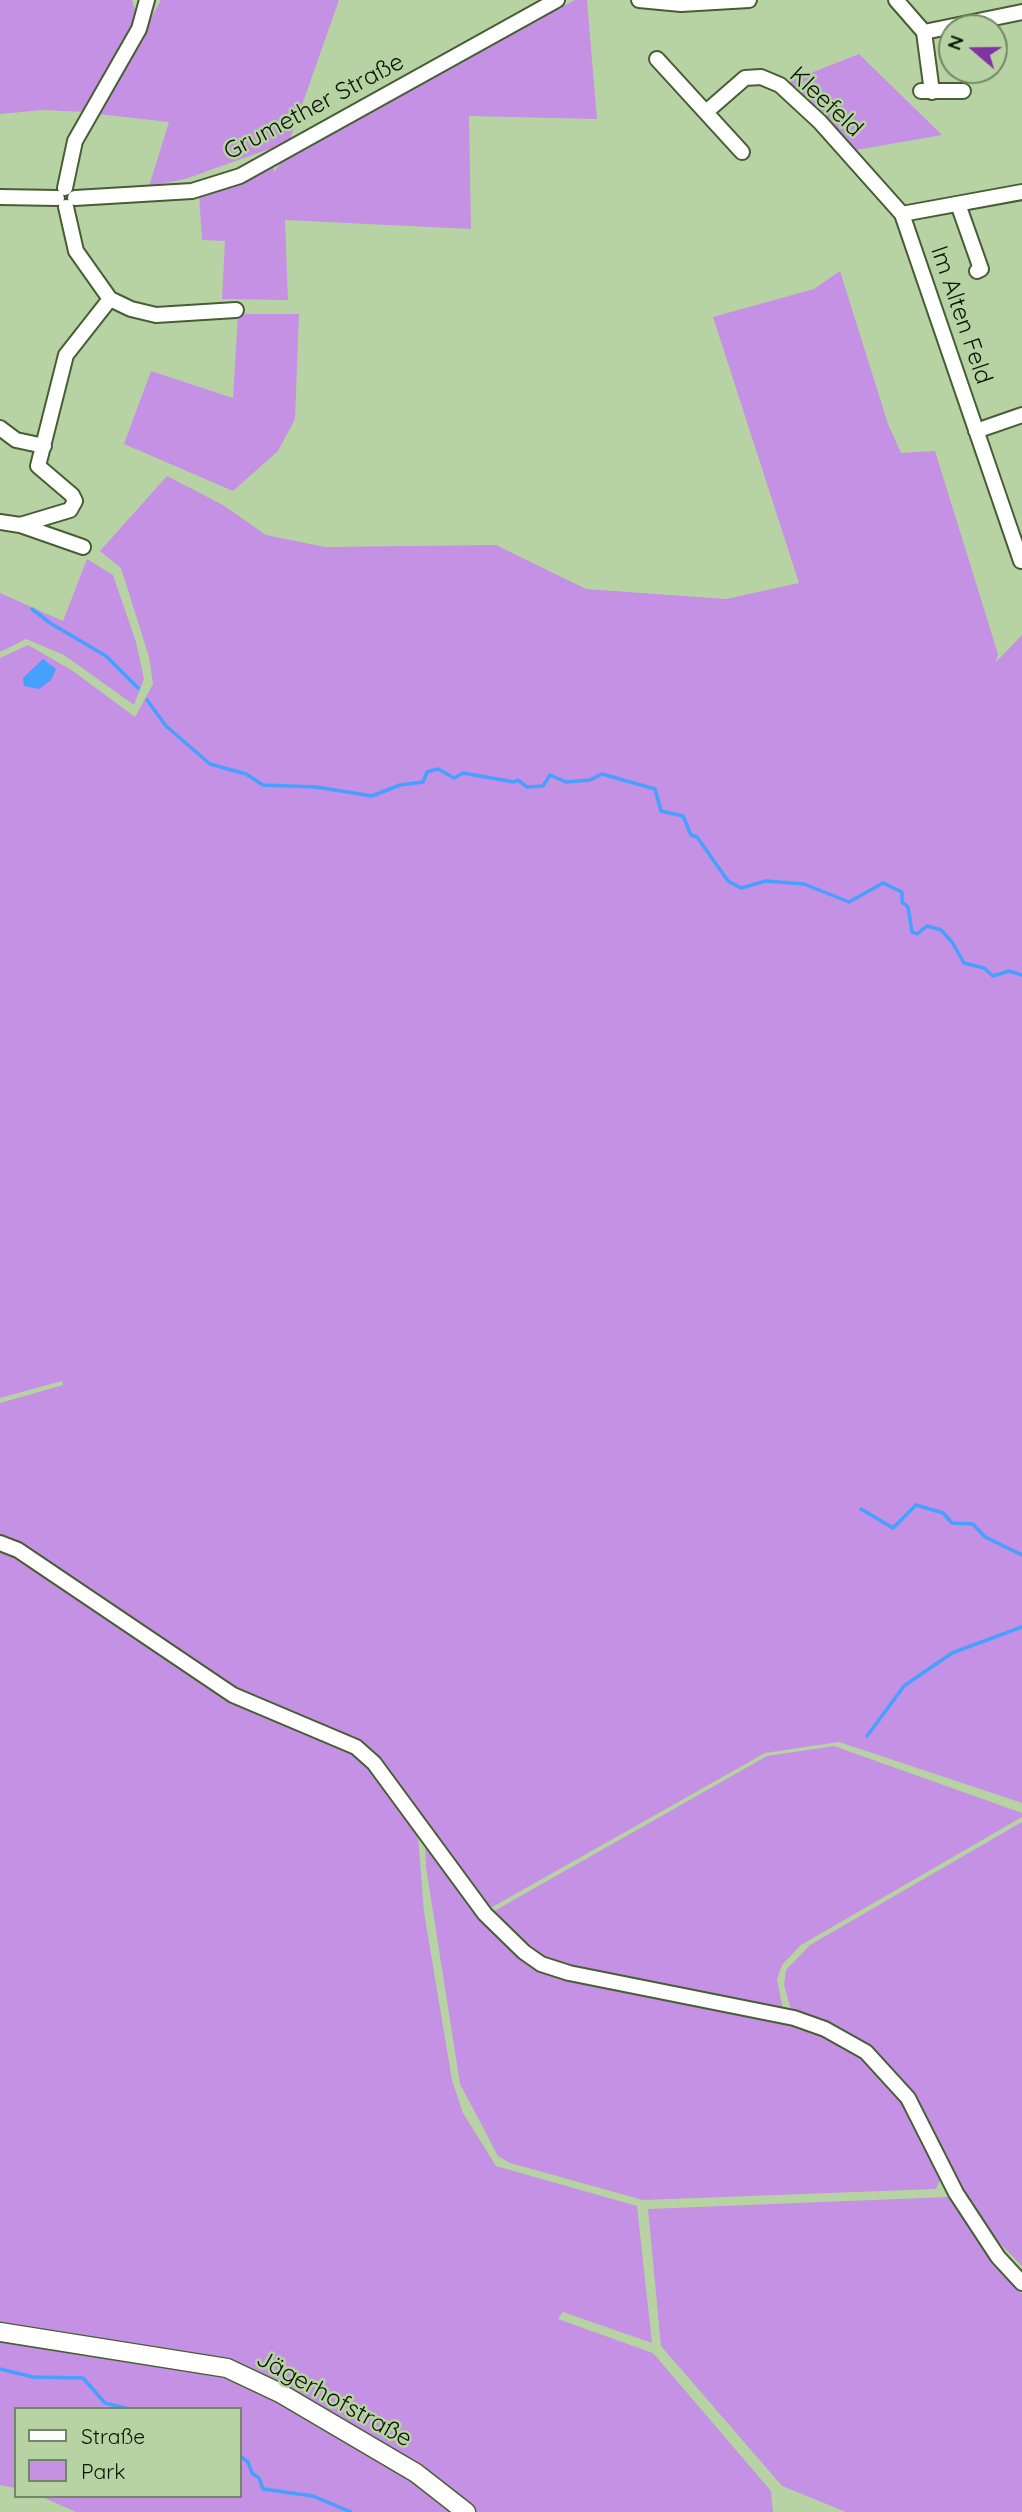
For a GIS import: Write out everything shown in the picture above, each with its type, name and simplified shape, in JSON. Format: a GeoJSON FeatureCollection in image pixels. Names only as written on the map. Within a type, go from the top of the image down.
{"type":"FeatureCollection","features":[{"type":"Feature","properties":{"kind":"main road","name":"Jägerhofstraße"},"geometry":{"type":"LineString","coordinates":[[0,2332],[227,2368],[280,2393],[416,2473],[466,2512]]}},
{"type":"Feature","properties":{"kind":"street"},"geometry":{"type":"LineString","coordinates":[[147,0],[139,29],[75,141],[66,198],[76,251],[110,299],[131,309],[156,315],[236,310]]}},
{"type":"Feature","properties":{"kind":"street","name":"Grumether Straße"},"geometry":{"type":"LineString","coordinates":[[0,197],[66,198],[192,191],[240,176],[557,0]]}},
{"type":"Feature","properties":{"kind":"street"},"geometry":{"type":"LineString","coordinates":[[639,0],[681,4],[749,0]]}},
{"type":"Feature","properties":{"kind":"street"},"geometry":{"type":"LineString","coordinates":[[896,0],[924,32],[927,91],[963,91]]}},
{"type":"Feature","properties":{"kind":"street"},"geometry":{"type":"LineString","coordinates":[[924,32],[1022,12]]}},
{"type":"Feature","properties":{"kind":"street"},"geometry":{"type":"LineString","coordinates":[[657,59],[742,152]]}},
{"type":"Feature","properties":{"kind":"street","name":"Kleefeld"},"geometry":{"type":"LineString","coordinates":[[706,112],[745,78],[761,77],[780,85],[820,122],[902,214]]}},
{"type":"Feature","properties":{"kind":"street"},"geometry":{"type":"LineString","coordinates":[[902,214],[1022,192]]}},
{"type":"Feature","properties":{"kind":"street"},"geometry":{"type":"LineString","coordinates":[[958,204],[981,270],[977,271]]}},
{"type":"Feature","properties":{"kind":"street","name":"Im Alten Feld"},"geometry":{"type":"LineString","coordinates":[[902,214],[1021,561]]}},
{"type":"Feature","properties":{"kind":"street"},"geometry":{"type":"LineString","coordinates":[[20,525],[70,510],[75,501],[72,495],[38,466],[66,355],[110,299]]}},
{"type":"Feature","properties":{"kind":"street"},"geometry":{"type":"LineString","coordinates":[[976,431],[1022,415]]}},
{"type":"Feature","properties":{"kind":"street"},"geometry":{"type":"LineString","coordinates":[[0,428],[16,440],[44,446]]}},
{"type":"Feature","properties":{"kind":"street"},"geometry":{"type":"LineString","coordinates":[[0,522],[20,525],[83,547]]}},
{"type":"Feature","properties":{"kind":"street"},"geometry":{"type":"LineString","coordinates":[[0,1543],[18,1550],[233,1695],[356,1747],[374,1763],[485,1914],[524,1952],[541,1964],[569,1973],[794,2018],[825,2029],[866,2052],[908,2098],[956,2193],[998,2257],[1022,2283]]}},
{"type":"Feature","properties":{"kind":"green space"},"geometry":{"type":"Polygon","coordinates":[[[0,0],[132,0],[137,16],[85,112],[43,110],[0,114],[0,0]]]}},
{"type":"Feature","properties":{"kind":"green space"},"geometry":{"type":"Polygon","coordinates":[[[161,0],[339,0],[289,142],[185,179],[149,186],[169,122],[98,114],[161,0]]]}},
{"type":"Feature","properties":{"kind":"green space"},"geometry":{"type":"Polygon","coordinates":[[[575,0],[587,0],[597,119],[469,116],[471,229],[285,220],[288,300],[222,299],[225,241],[202,240],[199,193],[273,165],[274,172],[286,156],[575,0]]]}},
{"type":"Feature","properties":{"kind":"green space"},"geometry":{"type":"Polygon","coordinates":[[[859,54],[942,135],[856,150],[788,82],[859,54]]]}},
{"type":"Feature","properties":{"kind":"green space"},"geometry":{"type":"Polygon","coordinates":[[[840,271],[888,424],[901,453],[935,451],[998,654],[996,662],[1022,635],[1022,1803],[839,1742],[765,1753],[487,1910],[378,1762],[235,1693],[0,1539],[0,1403],[63,1385],[62,1381],[0,1398],[0,658],[28,645],[73,671],[135,717],[153,684],[149,657],[121,568],[100,551],[167,476],[223,505],[266,535],[325,547],[496,545],[586,589],[726,599],[799,583],[713,317],[814,289],[840,271]]]}},
{"type":"Feature","properties":{"kind":"green space"},"geometry":{"type":"Polygon","coordinates":[[[238,314],[299,314],[295,419],[278,451],[233,491],[124,444],[151,371],[233,398],[238,314]]]}},
{"type":"Feature","properties":{"kind":"green space"},"geometry":{"type":"Polygon","coordinates":[[[87,559],[113,575],[136,642],[144,679],[134,705],[64,655],[26,639],[0,652],[0,593],[63,621],[87,559]]]}},
{"type":"Feature","properties":{"kind":"green space"},"geometry":{"type":"Polygon","coordinates":[[[0,1547],[21,1556],[230,1700],[354,1751],[368,1766],[409,1818],[418,1836],[424,1912],[452,2080],[463,2113],[496,2166],[637,2206],[652,2343],[563,2312],[558,2319],[653,2353],[771,2491],[773,2512],[76,2512],[44,2498],[242,2498],[242,2407],[14,2407],[14,2488],[0,2485],[0,1547]]]}},
{"type":"Feature","properties":{"kind":"green space"},"geometry":{"type":"Polygon","coordinates":[[[834,1746],[1022,1813],[1022,1817],[801,1945],[782,1965],[777,1979],[783,2010],[573,1969],[533,1953],[489,1914],[767,1756],[834,1746]]]}},
{"type":"Feature","properties":{"kind":"green space"},"geometry":{"type":"Polygon","coordinates":[[[1022,1822],[1022,2266],[982,2225],[958,2186],[919,2107],[862,2043],[827,2022],[791,2010],[784,1985],[786,1970],[810,1945],[1022,1822]]]}},
{"type":"Feature","properties":{"kind":"green space"},"geometry":{"type":"Polygon","coordinates":[[[425,1837],[527,1961],[823,2031],[865,2057],[916,2119],[941,2178],[936,2189],[643,2200],[510,2163],[498,2156],[460,2084],[426,1867],[425,1837]]]}},
{"type":"Feature","properties":{"kind":"green space"},"geometry":{"type":"Polygon","coordinates":[[[948,2197],[992,2263],[1022,2294],[1022,2512],[846,2512],[782,2486],[661,2346],[648,2209],[948,2197]]]}},
{"type":"Feature","properties":{"kind":"water"},"geometry":{"type":"Polygon","coordinates":[[[43,659],[56,669],[51,680],[39,689],[24,686],[23,678],[43,659]]]}},
{"type":"Feature","properties":{"kind":"waterway"},"geometry":{"type":"LineString","coordinates":[[32,609],[50,623],[106,656],[138,688]]}},
{"type":"Feature","properties":{"kind":"waterway"},"geometry":{"type":"LineString","coordinates":[[147,700],[166,726],[210,764],[246,774],[263,785],[316,787],[372,796],[400,785],[423,782],[427,772],[438,769],[454,778],[463,773],[514,782],[518,780],[527,787],[543,786],[550,775],[566,782],[590,780],[602,774],[655,789],[661,811],[683,816],[691,835],[697,837],[728,881],[741,888],[766,881],[804,884],[849,902],[883,883],[902,892],[902,902],[908,907],[912,932],[917,934],[927,926],[941,930],[952,942],[964,963],[984,968],[993,976],[1009,971],[1022,975]]}},
{"type":"Feature","properties":{"kind":"waterway"},"geometry":{"type":"LineString","coordinates":[[861,1509],[893,1528],[916,1505],[943,1513],[952,1523],[973,1524],[985,1537],[1022,1555]]}},
{"type":"Feature","properties":{"kind":"waterway"},"geometry":{"type":"LineString","coordinates":[[867,1736],[904,1686],[952,1653],[1022,1627]]}},
{"type":"Feature","properties":{"kind":"waterway"},"geometry":{"type":"LineString","coordinates":[[0,2369],[33,2377],[83,2378],[105,2403],[121,2407]]}},
{"type":"Feature","properties":{"kind":"waterway"},"geometry":{"type":"LineString","coordinates":[[242,2458],[248,2462],[252,2473],[259,2478],[263,2489],[313,2496],[351,2512]]}}]}
